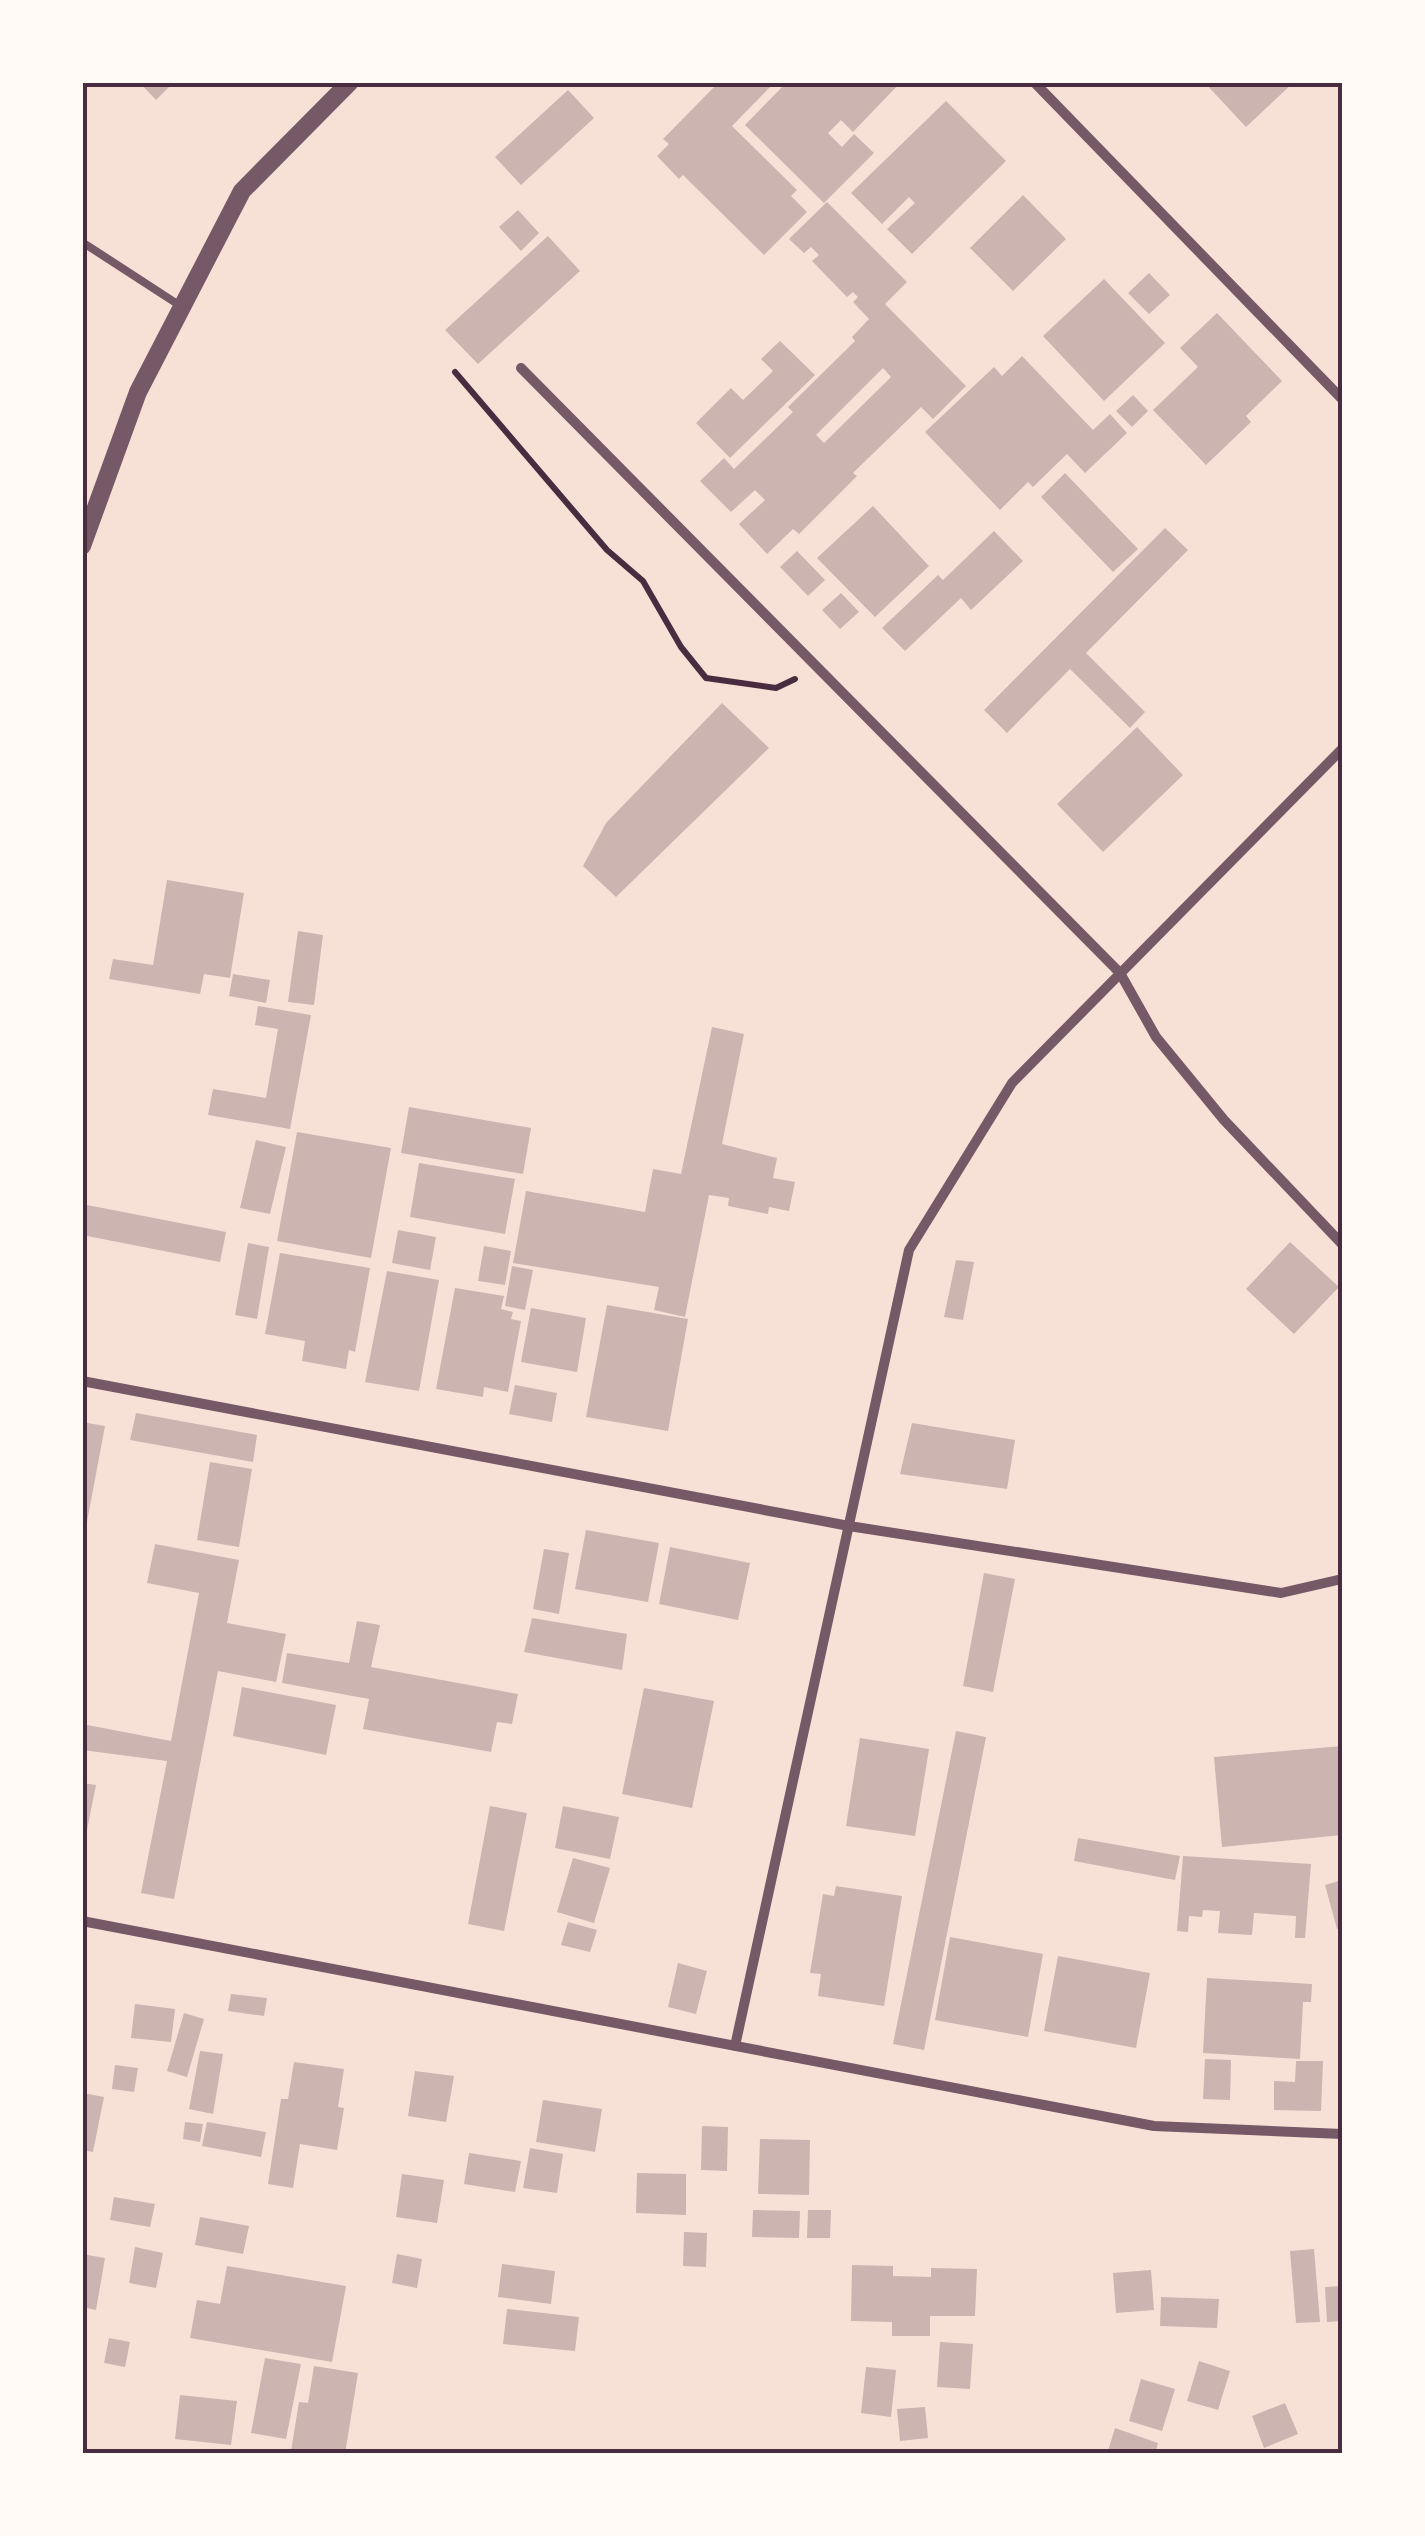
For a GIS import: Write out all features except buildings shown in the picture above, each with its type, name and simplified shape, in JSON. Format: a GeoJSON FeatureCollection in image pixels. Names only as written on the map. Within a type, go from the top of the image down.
{"type":"FeatureCollection","features":[{"type":"Feature","properties":{"kind":"street"},"geometry":{"type":"LineString","coordinates":[[82,546],[138,392],[242,191],[350,82]]}},
{"type":"Feature","properties":{"kind":"street"},"geometry":{"type":"LineString","coordinates":[[1034,82],[1342,400]]}},
{"type":"Feature","properties":{"kind":"street"},"geometry":{"type":"LineString","coordinates":[[521,368],[1120,973],[1156,1037],[1224,1120],[1342,1244]]}},
{"type":"Feature","properties":{"kind":"street"},"geometry":{"type":"LineString","coordinates":[[735,2046],[909,1250],[1012,1083],[1342,748]]}},
{"type":"Feature","properties":{"kind":"street"},"geometry":{"type":"LineString","coordinates":[[82,1381],[849,1526],[1282,1594],[1342,1579]]}},
{"type":"Feature","properties":{"kind":"street"},"geometry":{"type":"LineString","coordinates":[[82,1921],[1154,2126],[1342,2134]]}},
{"type":"Feature","properties":{"kind":"lane"},"geometry":{"type":"LineString","coordinates":[[82,242],[182,307]]}},
{"type":"Feature","properties":{"kind":"path"},"geometry":{"type":"LineString","coordinates":[[455,372],[607,550],[642,581],[681,648],[706,678],[776,688],[819,669]]}}]}
